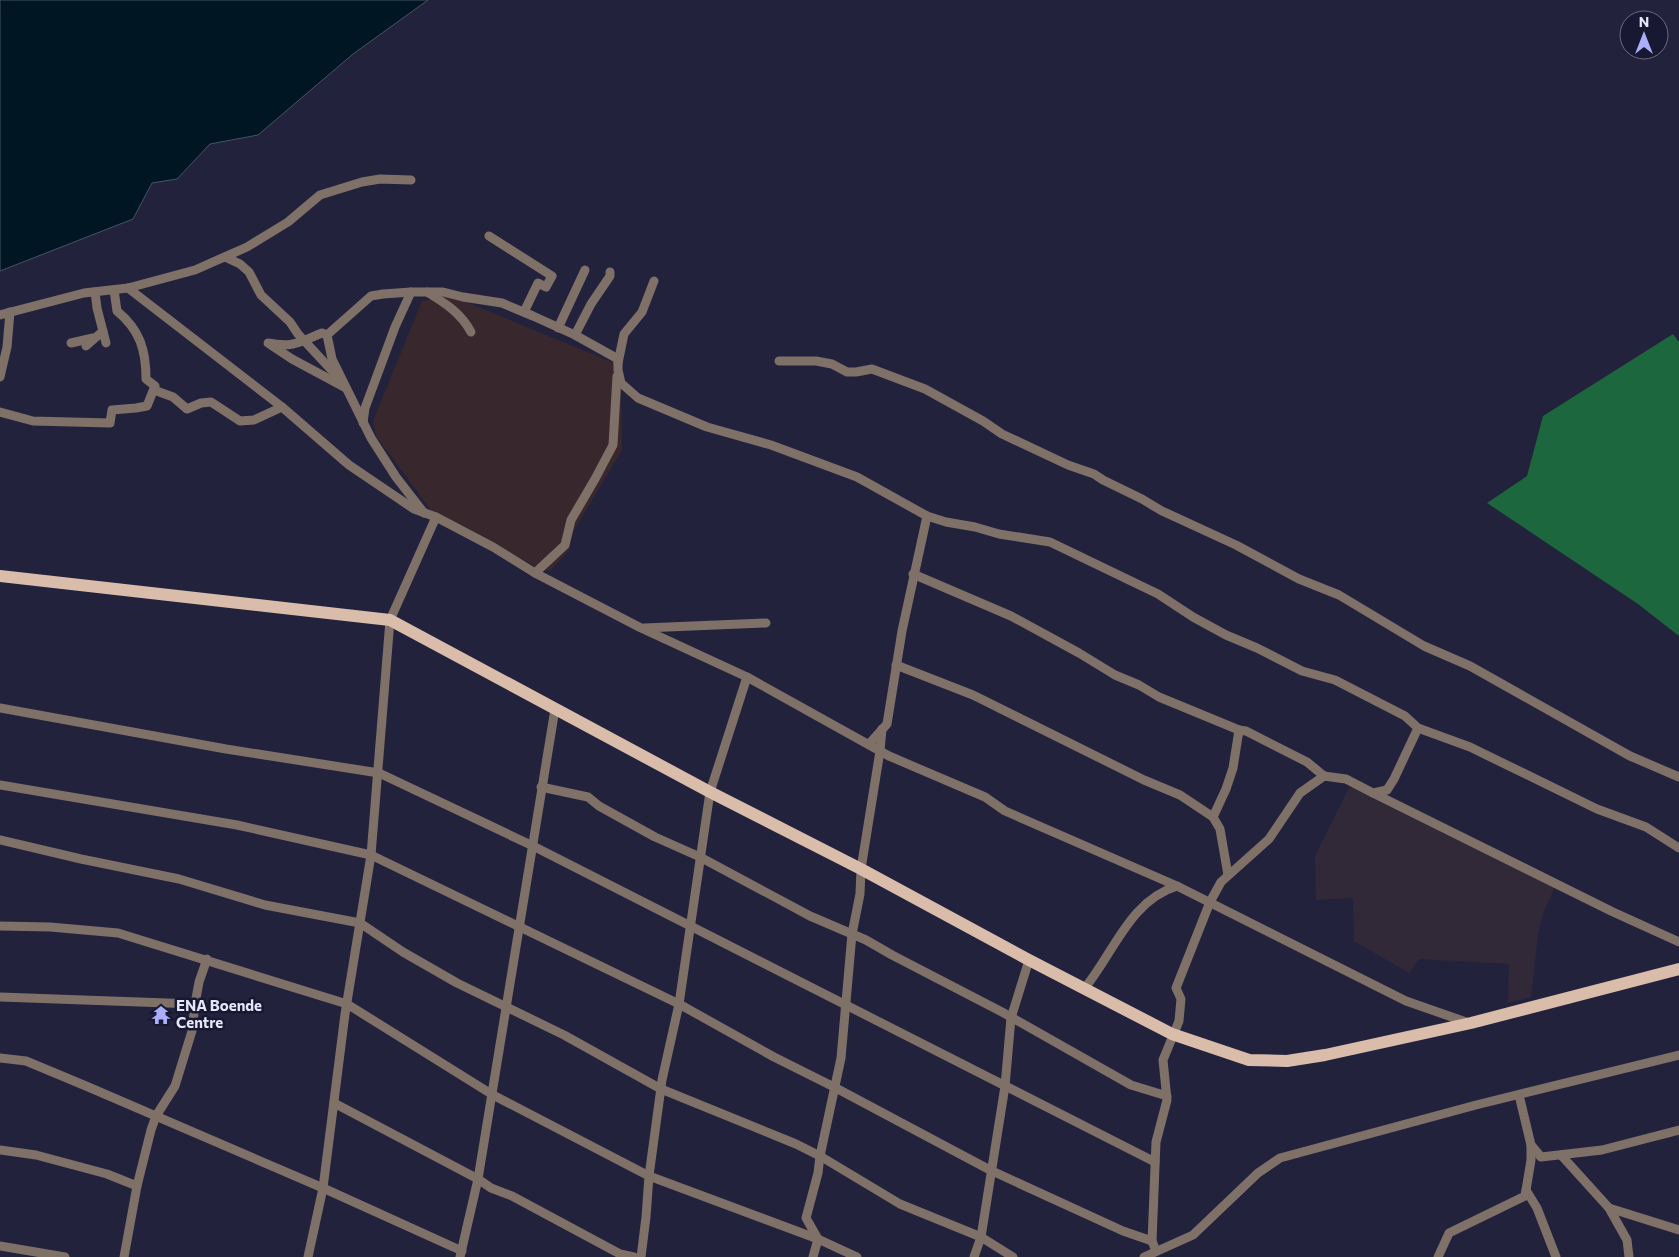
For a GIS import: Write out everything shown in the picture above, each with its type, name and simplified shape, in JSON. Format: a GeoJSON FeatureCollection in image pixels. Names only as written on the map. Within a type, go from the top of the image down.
{"type":"FeatureCollection","features":[{"type":"Feature","properties":{"kind":"main road"},"geometry":{"type":"LineString","coordinates":[[0,576],[117,591],[390,620],[710,792],[861,869],[1084,989],[1172,1034],[1249,1060],[1287,1061],[1325,1055],[1471,1023],[1679,969]]}},
{"type":"Feature","properties":{"kind":"street"},"geometry":{"type":"LineString","coordinates":[[0,315],[84,293],[128,288],[194,270],[247,247],[288,222],[320,195],[380,178],[411,180]]}},
{"type":"Feature","properties":{"kind":"street"},"geometry":{"type":"LineString","coordinates":[[489,236],[552,276],[546,287],[538,283],[524,312]]}},
{"type":"Feature","properties":{"kind":"street"},"geometry":{"type":"LineString","coordinates":[[225,257],[240,264],[249,272],[261,295],[286,318],[344,384]]}},
{"type":"Feature","properties":{"kind":"street"},"geometry":{"type":"LineString","coordinates":[[558,328],[586,270]]}},
{"type":"Feature","properties":{"kind":"street"},"geometry":{"type":"LineString","coordinates":[[575,335],[591,304],[610,276],[610,272]]}},
{"type":"Feature","properties":{"kind":"street"},"geometry":{"type":"LineString","coordinates":[[535,573],[565,545],[571,520],[613,445],[618,360],[624,334],[642,312],[654,281]]}},
{"type":"Feature","properties":{"kind":"street"},"geometry":{"type":"LineString","coordinates":[[128,288],[282,408],[348,465],[414,509],[436,517],[492,546],[535,573],[641,628],[747,676],[889,756],[985,796],[1006,811],[1177,886],[1406,1001],[1471,1023]]}},
{"type":"Feature","properties":{"kind":"street"},"geometry":{"type":"LineString","coordinates":[[0,412],[33,421],[110,423],[112,410],[147,406],[155,386],[146,379],[146,361],[137,333],[127,319],[117,311],[114,290]]}},
{"type":"Feature","properties":{"kind":"street"},"geometry":{"type":"LineString","coordinates":[[95,292],[106,343]]}},
{"type":"Feature","properties":{"kind":"street"},"geometry":{"type":"LineString","coordinates":[[327,335],[371,296],[411,292],[443,292],[502,303],[575,335],[618,360]]}},
{"type":"Feature","properties":{"kind":"street"},"geometry":{"type":"LineString","coordinates":[[363,423],[365,408],[395,327],[411,292]]}},
{"type":"Feature","properties":{"kind":"street"},"geometry":{"type":"LineString","coordinates":[[426,292],[456,311],[466,322],[470,332]]}},
{"type":"Feature","properties":{"kind":"street"},"geometry":{"type":"LineString","coordinates":[[0,376],[7,347],[10,312]]}},
{"type":"Feature","properties":{"kind":"street"},"geometry":{"type":"LineString","coordinates":[[86,346],[103,331]]}},
{"type":"Feature","properties":{"kind":"street"},"geometry":{"type":"LineString","coordinates":[[327,335],[322,333],[288,346],[268,344],[292,359],[344,384]]}},
{"type":"Feature","properties":{"kind":"street"},"geometry":{"type":"LineString","coordinates":[[327,335],[332,359],[370,438],[396,477],[424,513]]}},
{"type":"Feature","properties":{"kind":"street"},"geometry":{"type":"LineString","coordinates":[[72,343],[94,338]]}},
{"type":"Feature","properties":{"kind":"street"},"geometry":{"type":"LineString","coordinates":[[618,360],[618,370],[622,383],[638,398],[707,427],[771,445],[856,477],[927,516],[999,534],[1050,542],[1158,594],[1193,617],[1226,635],[1257,648],[1302,671],[1335,680],[1405,716],[1418,728],[1470,747],[1597,809],[1646,828],[1679,848]]}},
{"type":"Feature","properties":{"kind":"street"},"geometry":{"type":"LineString","coordinates":[[779,361],[816,361],[832,364],[847,372],[872,369],[903,379],[925,389],[983,421],[1002,434],[1068,465],[1094,474],[1162,511],[1236,545],[1299,580],[1339,594],[1424,646],[1444,653],[1470,666],[1630,756],[1679,777]]}},
{"type":"Feature","properties":{"kind":"street"},"geometry":{"type":"LineString","coordinates":[[154,390],[173,397],[187,409],[201,402],[211,402],[240,421],[254,420],[282,408]]}},
{"type":"Feature","properties":{"kind":"street"},"geometry":{"type":"LineString","coordinates":[[869,744],[887,724],[913,574],[927,516]]}},
{"type":"Feature","properties":{"kind":"street"},"geometry":{"type":"LineString","coordinates":[[308,1257],[323,1188],[347,1004],[370,854],[379,773],[390,620],[436,517]]}},
{"type":"Feature","properties":{"kind":"street"},"geometry":{"type":"LineString","coordinates":[[913,574],[1011,616],[1079,652],[1115,675],[1139,685],[1159,697],[1173,701],[1205,717],[1246,731],[1307,762],[1324,776],[1346,779],[1613,912],[1679,942]]}},
{"type":"Feature","properties":{"kind":"street"},"geometry":{"type":"LineString","coordinates":[[641,628],[766,623]]}},
{"type":"Feature","properties":{"kind":"street"},"geometry":{"type":"LineString","coordinates":[[896,665],[973,695],[1144,780],[1180,795],[1213,818],[1220,829],[1228,875]]}},
{"type":"Feature","properties":{"kind":"street"},"geometry":{"type":"LineString","coordinates":[[641,1257],[649,1176],[661,1089],[678,1004],[710,792],[747,676]]}},
{"type":"Feature","properties":{"kind":"street"},"geometry":{"type":"LineString","coordinates":[[0,708],[226,749],[379,773],[533,846],[1155,1162]]}},
{"type":"Feature","properties":{"kind":"street"},"geometry":{"type":"LineString","coordinates":[[0,1058],[26,1061],[156,1116],[323,1188],[461,1254],[478,1179],[555,709]]}},
{"type":"Feature","properties":{"kind":"street"},"geometry":{"type":"LineString","coordinates":[[1373,793],[1387,790],[1418,728]]}},
{"type":"Feature","properties":{"kind":"street"},"geometry":{"type":"LineString","coordinates":[[812,1257],[818,1240],[806,1218],[818,1173],[841,1058],[852,934],[860,894],[861,869],[882,729]]}},
{"type":"Feature","properties":{"kind":"street"},"geometry":{"type":"LineString","coordinates":[[1213,818],[1233,768],[1239,730]]}},
{"type":"Feature","properties":{"kind":"street"},"geometry":{"type":"LineString","coordinates":[[1156,1251],[1152,1241],[1156,1142],[1168,1100],[1163,1060],[1172,1034],[1179,1021],[1181,999],[1176,988],[1210,902],[1221,882],[1268,839],[1300,793],[1324,776]]}},
{"type":"Feature","properties":{"kind":"street"},"geometry":{"type":"LineString","coordinates":[[0,785],[237,825],[370,854],[678,1004],[990,1170],[1123,1231],[1152,1241]]}},
{"type":"Feature","properties":{"kind":"street"},"geometry":{"type":"LineString","coordinates":[[541,787],[588,797],[598,806],[655,837],[700,857],[810,916],[866,940],[900,960],[1012,1018],[1131,1085],[1167,1096]]}},
{"type":"Feature","properties":{"kind":"street"},"geometry":{"type":"LineString","coordinates":[[0,840],[81,860],[179,880],[265,905],[360,923],[403,952],[457,983],[564,1035],[661,1089],[796,1144],[820,1156],[900,1204],[981,1237],[1013,1257]]}},
{"type":"Feature","properties":{"kind":"street"},"geometry":{"type":"LineString","coordinates":[[1084,989],[1096,974],[1129,921],[1146,902],[1164,890],[1177,886]]}},
{"type":"Feature","properties":{"kind":"street"},"geometry":{"type":"LineString","coordinates":[[0,926],[50,927],[118,933],[207,959],[347,1004],[492,1095],[649,1176],[818,1240],[857,1257]]}},
{"type":"Feature","properties":{"kind":"street"},"geometry":{"type":"LineString","coordinates":[[124,1257],[136,1186],[151,1130],[156,1116],[175,1086],[192,1031],[199,982],[207,959]]}},
{"type":"Feature","properties":{"kind":"street"},"geometry":{"type":"LineString","coordinates":[[974,1257],[981,1237],[990,1170],[1005,1086],[1012,1018],[1029,960]]}},
{"type":"Feature","properties":{"kind":"street"},"geometry":{"type":"LineString","coordinates":[[0,996],[195,1004]]}},
{"type":"Feature","properties":{"kind":"street"},"geometry":{"type":"LineString","coordinates":[[1144,1257],[1193,1235],[1258,1173],[1280,1158],[1679,1055]]}},
{"type":"Feature","properties":{"kind":"street"},"geometry":{"type":"LineString","coordinates":[[1438,1257],[1449,1233],[1525,1196],[1531,1145],[1519,1095]]}},
{"type":"Feature","properties":{"kind":"street"},"geometry":{"type":"LineString","coordinates":[[334,1103],[478,1179],[491,1188],[512,1196],[620,1254],[634,1257]]}},
{"type":"Feature","properties":{"kind":"street"},"geometry":{"type":"LineString","coordinates":[[1531,1145],[1541,1157],[1561,1155],[1602,1150],[1679,1130]]}},
{"type":"Feature","properties":{"kind":"street"},"geometry":{"type":"LineString","coordinates":[[0,1150],[36,1155],[107,1174],[136,1186]]}},
{"type":"Feature","properties":{"kind":"street"},"geometry":{"type":"LineString","coordinates":[[1561,1155],[1609,1208],[1627,1240],[1629,1257]]}},
{"type":"Feature","properties":{"kind":"street"},"geometry":{"type":"LineString","coordinates":[[1526,1190],[1537,1208],[1556,1257]]}},
{"type":"Feature","properties":{"kind":"street"},"geometry":{"type":"LineString","coordinates":[[1609,1208],[1679,1230]]}},
{"type":"Feature","properties":{"kind":"street"},"geometry":{"type":"LineString","coordinates":[[0,1246],[65,1257]]}},
{"type":"Feature","properties":{"kind":"shaded area"},"geometry":{"type":"Polygon","coordinates":[[[452,296],[621,366],[622,450],[573,532],[569,550],[550,571],[540,569],[430,509],[376,436],[373,421],[422,301],[452,296]]]}},
{"type":"Feature","properties":{"kind":"shaded area"},"geometry":{"type":"Polygon","coordinates":[[[1350,786],[1555,887],[1544,911],[1538,934],[1531,997],[1508,1003],[1509,964],[1419,959],[1409,973],[1354,941],[1353,898],[1316,900],[1315,856],[1350,786]]]}},
{"type":"Feature","properties":{"kind":"green space"},"geometry":{"type":"Polygon","coordinates":[[[1673,334],[1679,342],[1679,636],[1638,604],[1487,503],[1527,476],[1543,416],[1673,334]]]}},
{"type":"Feature","properties":{"kind":"water"},"geometry":{"type":"Polygon","coordinates":[[[0,0],[428,0],[353,54],[258,135],[210,144],[177,179],[152,183],[133,219],[0,271],[0,0]]]}},
{"type":"Feature","properties":{"kind":"place","name":"ENA Boende Centre"},"geometry":{"type":"Point","coordinates":[161,1015]}}]}
